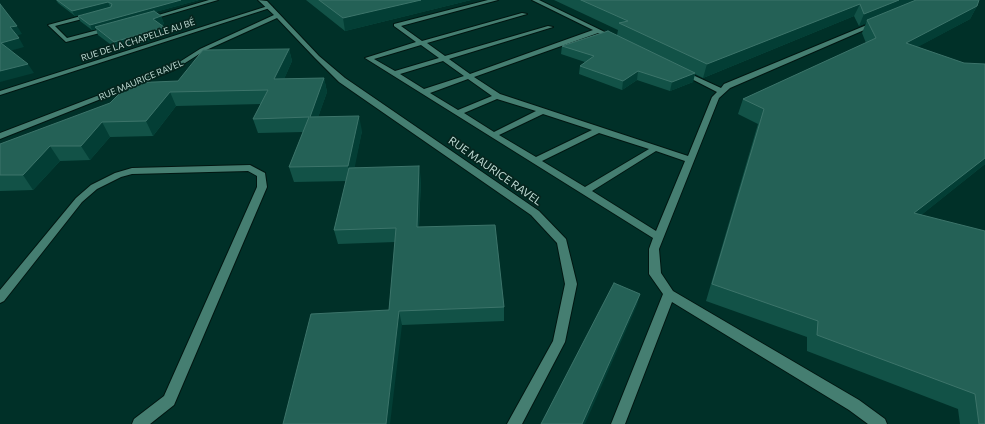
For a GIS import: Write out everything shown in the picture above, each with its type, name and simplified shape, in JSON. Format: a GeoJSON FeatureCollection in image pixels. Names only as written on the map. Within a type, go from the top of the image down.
{"type":"FeatureCollection","features":[{"type":"Feature","properties":{"kind":"street"},"geometry":{"type":"LineString","coordinates":[[141,21],[215,0]]}},
{"type":"Feature","properties":{"kind":"street"},"geometry":{"type":"LineString","coordinates":[[261,0],[270,7]]}},
{"type":"Feature","properties":{"kind":"street"},"geometry":{"type":"LineString","coordinates":[[495,0],[396,25],[497,96],[690,160]]}},
{"type":"Feature","properties":{"kind":"street"},"geometry":{"type":"LineString","coordinates":[[535,0],[619,41]]}},
{"type":"Feature","properties":{"kind":"street","name":"RUE MAURICE RAVEL"},"geometry":{"type":"LineString","coordinates":[[270,7],[317,57],[342,80],[535,213],[562,242],[571,284],[559,342],[514,424]]}},
{"type":"Feature","properties":{"kind":"street","name":"RUE DE LA CHAPELLE AU BÉ"},"geometry":{"type":"LineString","coordinates":[[0,92],[270,7]]}},
{"type":"Feature","properties":{"kind":"street"},"geometry":{"type":"LineString","coordinates":[[102,12],[51,25],[66,40],[119,27]]}},
{"type":"Feature","properties":{"kind":"street"},"geometry":{"type":"LineString","coordinates":[[524,14],[368,58],[659,237]]}},
{"type":"Feature","properties":{"kind":"street","name":"RUE MAURICE RAVEL"},"geometry":{"type":"LineString","coordinates":[[0,136],[181,65],[202,50],[278,15]]}},
{"type":"Feature","properties":{"kind":"street"},"geometry":{"type":"LineString","coordinates":[[880,424],[854,405],[669,294],[655,274],[654,249],[716,97],[727,86],[888,18]]}},
{"type":"Feature","properties":{"kind":"street"},"geometry":{"type":"LineString","coordinates":[[393,74],[550,27]]}},
{"type":"Feature","properties":{"kind":"street"},"geometry":{"type":"LineString","coordinates":[[424,92],[598,31]]}},
{"type":"Feature","properties":{"kind":"street"},"geometry":{"type":"LineString","coordinates":[[674,68],[722,91]]}},
{"type":"Feature","properties":{"kind":"street"},"geometry":{"type":"LineString","coordinates":[[458,113],[497,96]]}},
{"type":"Feature","properties":{"kind":"street"},"geometry":{"type":"LineString","coordinates":[[493,134],[543,111]]}},
{"type":"Feature","properties":{"kind":"street"},"geometry":{"type":"LineString","coordinates":[[536,161],[598,130]]}},
{"type":"Feature","properties":{"kind":"street"},"geometry":{"type":"LineString","coordinates":[[585,191],[656,148]]}},
{"type":"Feature","properties":{"kind":"street"},"geometry":{"type":"LineString","coordinates":[[0,298],[79,200],[94,187],[118,175],[132,171],[250,168],[262,175],[262,188],[169,400],[139,424]]}},
{"type":"Feature","properties":{"kind":"street"},"geometry":{"type":"LineString","coordinates":[[618,424],[669,294]]}},
{"type":"Feature","properties":{"kind":"building"},"geometry":{"type":"Polygon","coordinates":[[[57,0],[181,0],[90,25],[78,16],[111,7],[112,4],[108,2],[72,11],[57,0]]]}},
{"type":"Feature","properties":{"kind":"building"},"geometry":{"type":"Polygon","coordinates":[[[319,0],[421,0],[343,18],[319,0]]]}},
{"type":"Feature","properties":{"kind":"building"},"geometry":{"type":"Polygon","coordinates":[[[581,0],[899,0],[864,14],[860,4],[707,64],[619,23],[628,21],[581,0]]]}},
{"type":"Feature","properties":{"kind":"building"},"geometry":{"type":"Polygon","coordinates":[[[916,0],[979,0],[977,6],[906,43],[964,63],[985,64],[985,158],[914,213],[985,231],[985,424],[979,424],[975,394],[817,335],[818,321],[712,284],[764,109],[743,99],[876,38],[867,20],[916,0]]]}},
{"type":"Feature","properties":{"kind":"building"},"geometry":{"type":"Polygon","coordinates":[[[0,4],[17,26],[10,27],[19,38],[1,43],[28,64],[0,71],[0,4]]]}},
{"type":"Feature","properties":{"kind":"building"},"geometry":{"type":"Polygon","coordinates":[[[154,11],[161,16],[153,19],[164,27],[114,42],[95,27],[154,11]]]}},
{"type":"Feature","properties":{"kind":"building"},"geometry":{"type":"Polygon","coordinates":[[[608,31],[695,73],[672,82],[638,71],[623,81],[580,66],[594,56],[562,46],[608,31]]]}},
{"type":"Feature","properties":{"kind":"building"},"geometry":{"type":"Polygon","coordinates":[[[289,49],[274,79],[324,78],[310,117],[359,116],[348,166],[289,167],[309,117],[253,119],[268,90],[170,92],[146,121],[102,122],[81,146],[50,146],[23,175],[0,175],[0,144],[110,103],[130,83],[178,81],[203,50],[289,49]]]}},
{"type":"Feature","properties":{"kind":"building"},"geometry":{"type":"Polygon","coordinates":[[[419,166],[417,227],[495,225],[504,307],[399,311],[386,424],[283,424],[311,314],[389,310],[396,228],[334,230],[349,168],[419,166]]]}},
{"type":"Feature","properties":{"kind":"building"},"geometry":{"type":"Polygon","coordinates":[[[614,283],[640,294],[582,424],[541,424],[614,283]]]}}]}
